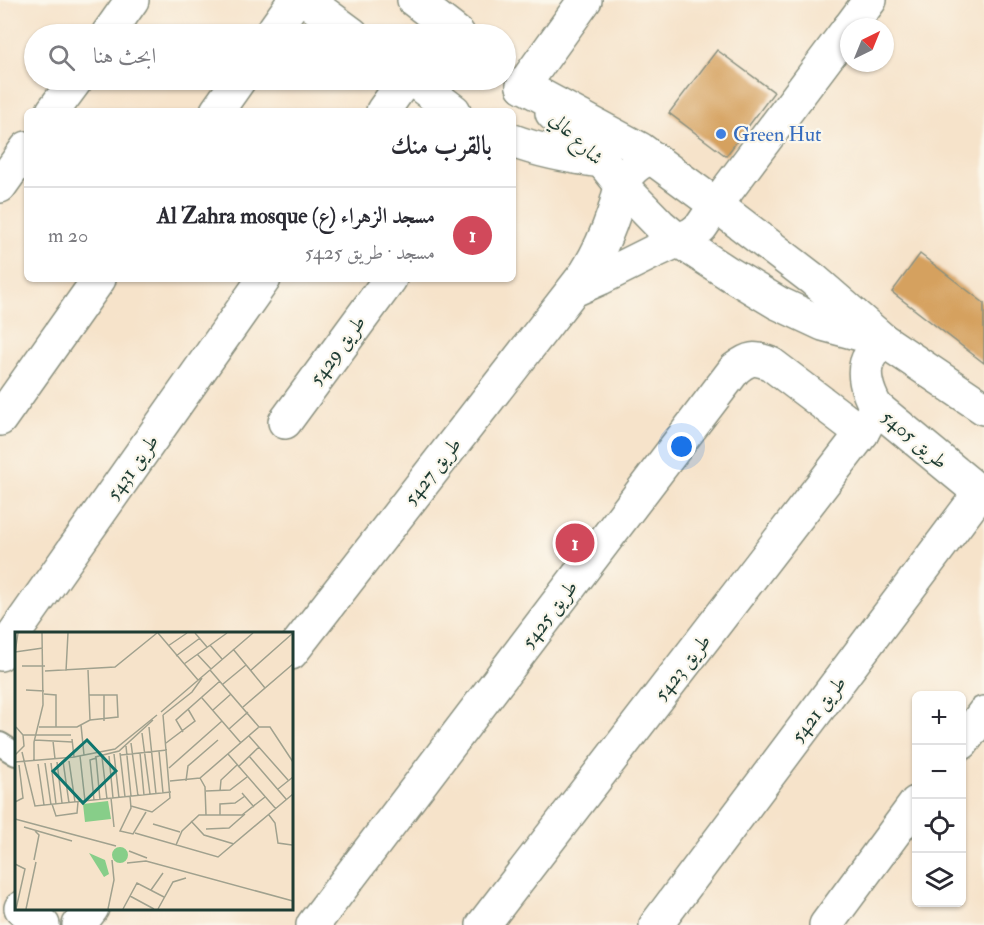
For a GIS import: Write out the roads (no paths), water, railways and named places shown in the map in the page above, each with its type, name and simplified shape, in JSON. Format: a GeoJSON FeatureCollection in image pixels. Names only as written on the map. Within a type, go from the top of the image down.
{"type":"FeatureCollection","features":[{"type":"Feature","properties":{"kind":"street"},"geometry":{"type":"LineString","coordinates":[[115,24],[132,0]]}},
{"type":"Feature","properties":{"kind":"street"},"geometry":{"type":"LineString","coordinates":[[278,24],[295,0]]}},
{"type":"Feature","properties":{"kind":"street"},"geometry":{"type":"LineString","coordinates":[[306,0],[338,24]]}},
{"type":"Feature","properties":{"kind":"street"},"geometry":{"type":"LineString","coordinates":[[414,0],[445,24]]}},
{"type":"Feature","properties":{"kind":"street"},"geometry":{"type":"LineString","coordinates":[[516,77],[585,0]]}},
{"type":"Feature","properties":{"kind":"street","name":"طريق 5427"},"geometry":{"type":"LineString","coordinates":[[856,18],[870,0]]}},
{"type":"Feature","properties":{"kind":"street","name":"طريق 5427"},"geometry":{"type":"LineString","coordinates":[[574,290],[679,241],[701,227],[840,39]]}},
{"type":"Feature","properties":{"kind":"street","name":"شارع عالي"},"geometry":{"type":"LineString","coordinates":[[516,80],[628,141],[651,157],[814,280],[883,340],[984,408]]}},
{"type":"Feature","properties":{"kind":"street","name":"شارع عالي"},"geometry":{"type":"LineString","coordinates":[[516,81],[602,161],[622,186],[679,241],[778,303],[824,324],[883,340]]}},
{"type":"Feature","properties":{"kind":"street"},"geometry":{"type":"LineString","coordinates":[[55,108],[69,90]]}},
{"type":"Feature","properties":{"kind":"street"},"geometry":{"type":"LineString","coordinates":[[219,108],[232,90]]}},
{"type":"Feature","properties":{"kind":"street"},"geometry":{"type":"LineString","coordinates":[[385,108],[398,90]]}},
{"type":"Feature","properties":{"kind":"street"},"geometry":{"type":"LineString","coordinates":[[426,90],[450,108]]}},
{"type":"Feature","properties":{"kind":"street"},"geometry":{"type":"LineString","coordinates":[[516,142],[566,156],[602,161]]}},
{"type":"Feature","properties":{"kind":"street"},"geometry":{"type":"LineString","coordinates":[[0,186],[24,152]]}},
{"type":"Feature","properties":{"kind":"street"},"geometry":{"type":"LineString","coordinates":[[622,186],[631,171],[651,157]]}},
{"type":"Feature","properties":{"kind":"street","name":"طريق 5427"},"geometry":{"type":"LineString","coordinates":[[292,652],[574,290],[597,255],[606,236],[622,186]]}},
{"type":"Feature","properties":{"kind":"street"},"geometry":{"type":"LineString","coordinates":[[0,419],[97,282]]}},
{"type":"Feature","properties":{"kind":"street","name":"طريق 5431"},"geometry":{"type":"LineString","coordinates":[[28,629],[262,282]]}},
{"type":"Feature","properties":{"kind":"street","name":"طريق 5429"},"geometry":{"type":"LineString","coordinates":[[285,422],[388,282]]}},
{"type":"Feature","properties":{"kind":"street","name":"طريق 5405"},"geometry":{"type":"LineString","coordinates":[[883,340],[868,357],[866,374],[869,420],[982,495]]}},
{"type":"Feature","properties":{"kind":"street","name":"طريق 5425"},"geometry":{"type":"LineString","coordinates":[[313,925],[735,369],[746,361],[758,358],[869,420]]}},
{"type":"Feature","properties":{"kind":"street","name":"طريق 5423"},"geometry":{"type":"LineString","coordinates":[[483,925],[869,420]]}},
{"type":"Feature","properties":{"kind":"street","name":"طريق 5421"},"geometry":{"type":"LineString","coordinates":[[656,925],[982,495]]}},
{"type":"Feature","properties":{"kind":"street","name":"طريق 5431"},"geometry":{"type":"LineString","coordinates":[[0,654],[15,641]]}},
{"type":"Feature","properties":{"kind":"street"},"geometry":{"type":"LineString","coordinates":[[966,738],[984,713]]}},
{"type":"Feature","properties":{"kind":"street"},"geometry":{"type":"LineString","coordinates":[[826,925],[912,809]]}},
{"type":"Feature","properties":{"kind":"street"},"geometry":{"type":"LineString","coordinates":[[0,892],[15,904]]}},
{"type":"Feature","properties":{"kind":"street"},"geometry":{"type":"LineString","coordinates":[[22,910],[43,925]]}},
{"type":"Feature","properties":{"kind":"street"},"geometry":{"type":"LineString","coordinates":[[80,925],[91,910]]}},
{"type":"Feature","properties":{"kind":"lane"},"geometry":{"type":"LineString","coordinates":[[0,744],[15,753]]}},
{"type":"Feature","properties":{"kind":"place","name":"Green Hut"},"geometry":{"type":"Point","coordinates":[721,134]}},
{"type":"Feature","properties":{"kind":"place","name":"مسجد الزهراء (ع) Al Zahra mosque"},"geometry":{"type":"Point","coordinates":[575,543]}}]}
